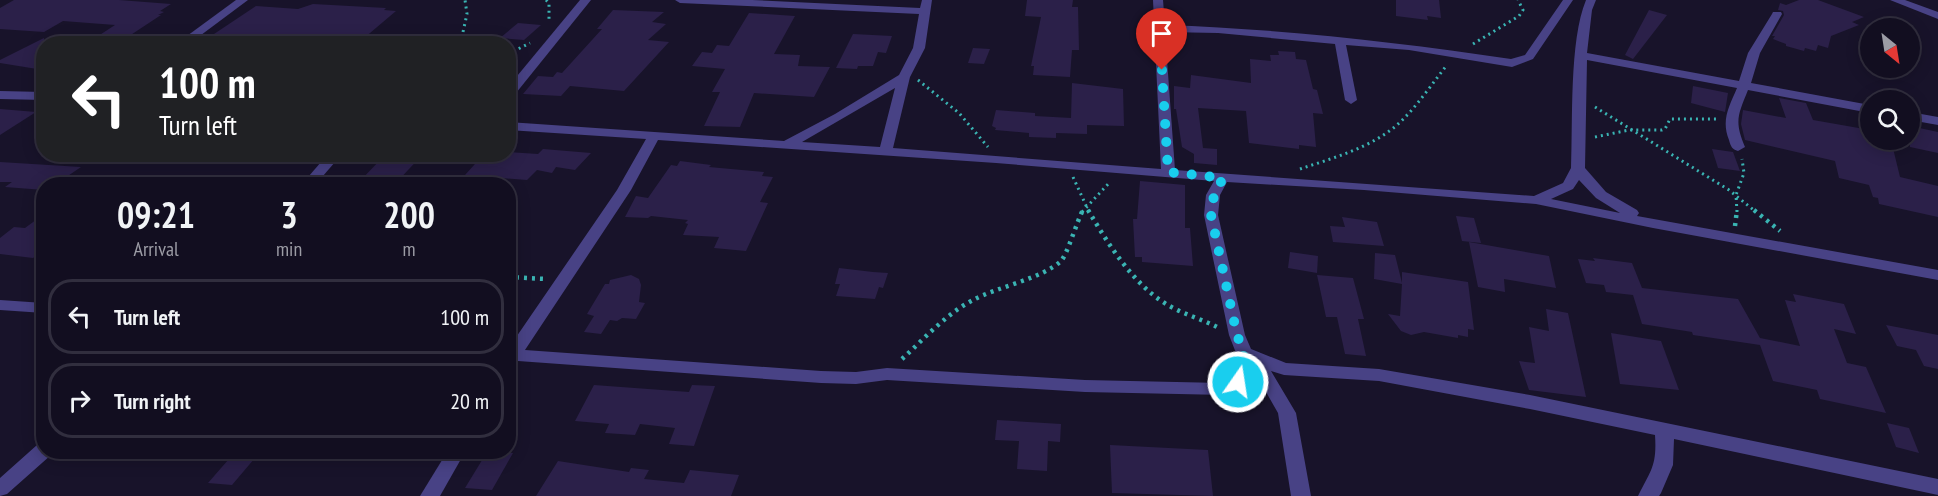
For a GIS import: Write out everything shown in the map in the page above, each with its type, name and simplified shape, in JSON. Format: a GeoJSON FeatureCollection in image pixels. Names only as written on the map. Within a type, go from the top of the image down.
{"type":"FeatureCollection","features":[{"type":"Feature","properties":{"kind":"street"},"geometry":{"type":"LineString","coordinates":[[192,36],[243,0]]}},
{"type":"Feature","properties":{"kind":"street"},"geometry":{"type":"LineString","coordinates":[[516,85],[586,0]]}},
{"type":"Feature","properties":{"kind":"street"},"geometry":{"type":"LineString","coordinates":[[680,0],[926,6],[919,48],[906,74],[886,151]]}},
{"type":"Feature","properties":{"kind":"street"},"geometry":{"type":"LineString","coordinates":[[1158,0],[1168,172]]}},
{"type":"Feature","properties":{"kind":"street"},"geometry":{"type":"LineString","coordinates":[[1160,28],[1218,30],[1409,47],[1498,62],[1521,61],[1534,50],[1568,0]]}},
{"type":"Feature","properties":{"kind":"street"},"geometry":{"type":"LineString","coordinates":[[1536,200],[1568,186],[1578,168],[1581,55],[1587,10],[1591,0]]}},
{"type":"Feature","properties":{"kind":"street"},"geometry":{"type":"LineString","coordinates":[[1895,0],[1938,16]]}},
{"type":"Feature","properties":{"kind":"street"},"geometry":{"type":"LineString","coordinates":[[1738,147],[1731,129],[1731,117],[1754,53],[1778,14]]}},
{"type":"Feature","properties":{"kind":"street"},"geometry":{"type":"LineString","coordinates":[[1340,41],[1351,100]]}},
{"type":"Feature","properties":{"kind":"street"},"geometry":{"type":"LineString","coordinates":[[1581,55],[1860,106]]}},
{"type":"Feature","properties":{"kind":"street"},"geometry":{"type":"LineString","coordinates":[[788,144],[839,117],[906,74]]}},
{"type":"Feature","properties":{"kind":"street"},"geometry":{"type":"LineString","coordinates":[[0,95],[36,96]]}},
{"type":"Feature","properties":{"kind":"street"},"geometry":{"type":"LineString","coordinates":[[1920,118],[1938,121]]}},
{"type":"Feature","properties":{"kind":"street"},"geometry":{"type":"LineString","coordinates":[[516,127],[886,151],[1536,200],[1653,224],[1938,275]]}},
{"type":"Feature","properties":{"kind":"street"},"geometry":{"type":"LineString","coordinates":[[516,351],[624,190],[654,136]]}},
{"type":"Feature","properties":{"kind":"street"},"geometry":{"type":"LineString","coordinates":[[315,177],[329,162]]}},
{"type":"Feature","properties":{"kind":"street"},"geometry":{"type":"LineString","coordinates":[[1578,168],[1603,199],[1653,224]]}},
{"type":"Feature","properties":{"kind":"street"},"geometry":{"type":"LineString","coordinates":[[1223,178],[1214,195],[1211,215],[1237,335],[1249,354],[1263,368],[1287,413],[1301,496]]}},
{"type":"Feature","properties":{"kind":"street"},"geometry":{"type":"LineString","coordinates":[[0,304],[36,307]]}},
{"type":"Feature","properties":{"kind":"street"},"geometry":{"type":"LineString","coordinates":[[516,359],[821,377],[856,378],[887,374],[1085,386],[1225,389],[1238,382],[1249,354]]}},
{"type":"Feature","properties":{"kind":"street"},"geometry":{"type":"LineString","coordinates":[[1249,354],[1284,369],[1379,375],[1530,402],[1938,487]]}},
{"type":"Feature","properties":{"kind":"street"},"geometry":{"type":"LineString","coordinates":[[1648,496],[1658,483],[1666,460],[1664,430]]}},
{"type":"Feature","properties":{"kind":"street"},"geometry":{"type":"LineString","coordinates":[[0,489],[36,457]]}},
{"type":"Feature","properties":{"kind":"street"},"geometry":{"type":"LineString","coordinates":[[430,496],[452,459]]}},
{"type":"Feature","properties":{"kind":"path"},"geometry":{"type":"LineString","coordinates":[[464,32],[467,14],[465,0]]}},
{"type":"Feature","properties":{"kind":"path"},"geometry":{"type":"LineString","coordinates":[[546,0],[550,12],[547,28]]}},
{"type":"Feature","properties":{"kind":"path"},"geometry":{"type":"LineString","coordinates":[[1298,170],[1358,147],[1389,131],[1421,99],[1455,54],[1519,16],[1523,10],[1518,0]]}},
{"type":"Feature","properties":{"kind":"path"},"geometry":{"type":"LineString","coordinates":[[516,50],[534,40]]}},
{"type":"Feature","properties":{"kind":"path"},"geometry":{"type":"LineString","coordinates":[[906,74],[959,113],[996,159]]}},
{"type":"Feature","properties":{"kind":"path"},"geometry":{"type":"LineString","coordinates":[[1579,97],[1736,195],[1805,252]]}},
{"type":"Feature","properties":{"kind":"path"},"geometry":{"type":"LineString","coordinates":[[1579,141],[1629,130],[1662,130],[1665,129],[1670,119],[1674,118],[1700,120],[1731,117]]}},
{"type":"Feature","properties":{"kind":"path"},"geometry":{"type":"LineString","coordinates":[[1736,239],[1738,207],[1736,195],[1742,185],[1745,172],[1738,147]]}},
{"type":"Feature","properties":{"kind":"path"},"geometry":{"type":"LineString","coordinates":[[1070,165],[1076,190],[1102,232],[1149,291],[1161,301],[1220,329]]}},
{"type":"Feature","properties":{"kind":"path"},"geometry":{"type":"LineString","coordinates":[[887,374],[956,310],[974,299],[1032,277],[1062,260],[1076,223],[1086,206],[1122,169]]}},
{"type":"Feature","properties":{"kind":"path"},"geometry":{"type":"LineString","coordinates":[[516,277],[562,280]]}},
{"type":"Feature","properties":{"kind":"building"},"geometry":{"type":"Polygon","coordinates":[[[14,0],[119,0],[171,4],[160,11],[164,12],[158,15],[161,15],[129,36],[98,36],[115,25],[63,21],[44,32],[0,29],[0,8],[14,0]]]}},
{"type":"Feature","properties":{"kind":"building"},"geometry":{"type":"Polygon","coordinates":[[[1027,0],[1073,0],[1072,7],[1078,7],[1079,50],[1072,50],[1070,77],[1033,75],[1034,66],[1031,66],[1041,17],[1025,16],[1027,0]]]}},
{"type":"Feature","properties":{"kind":"building"},"geometry":{"type":"Polygon","coordinates":[[[1396,0],[1439,0],[1441,18],[1427,16],[1428,20],[1396,16],[1396,0]]]}},
{"type":"Feature","properties":{"kind":"building"},"geometry":{"type":"Polygon","coordinates":[[[1799,0],[1818,0],[1864,17],[1852,22],[1859,25],[1831,36],[1828,48],[1818,45],[1816,51],[1805,48],[1804,51],[1786,46],[1773,39],[1775,36],[1772,36],[1784,15],[1783,11],[1778,10],[1780,3],[1786,5],[1799,0]]]}},
{"type":"Feature","properties":{"kind":"building"},"geometry":{"type":"Polygon","coordinates":[[[313,4],[386,8],[384,10],[396,11],[366,36],[211,36],[256,6],[298,9],[313,4]]]}},
{"type":"Feature","properties":{"kind":"building"},"geometry":{"type":"Polygon","coordinates":[[[613,10],[664,12],[652,22],[666,24],[648,40],[669,42],[624,91],[570,86],[561,96],[523,94],[538,76],[553,77],[557,72],[562,73],[602,29],[597,29],[613,10]]]}},
{"type":"Feature","properties":{"kind":"building"},"geometry":{"type":"Polygon","coordinates":[[[1649,10],[1667,15],[1633,59],[1625,55],[1649,10]]]}},
{"type":"Feature","properties":{"kind":"building"},"geometry":{"type":"Polygon","coordinates":[[[749,13],[795,16],[774,54],[800,55],[798,66],[830,67],[814,97],[754,93],[740,127],[704,126],[720,92],[712,92],[725,69],[692,66],[702,52],[712,53],[717,45],[729,46],[749,13]]]}},
{"type":"Feature","properties":{"kind":"building"},"geometry":{"type":"Polygon","coordinates":[[[518,23],[541,25],[524,40],[516,39],[516,36],[502,36],[518,23]]]}},
{"type":"Feature","properties":{"kind":"building"},"geometry":{"type":"Polygon","coordinates":[[[853,34],[892,36],[886,53],[878,52],[873,66],[858,66],[857,69],[836,68],[853,34]]]}},
{"type":"Feature","properties":{"kind":"building"},"geometry":{"type":"Polygon","coordinates":[[[36,42],[36,69],[0,63],[0,60],[36,42]]]}},
{"type":"Feature","properties":{"kind":"building"},"geometry":{"type":"Polygon","coordinates":[[[973,48],[990,49],[984,64],[968,63],[973,48]]]}},
{"type":"Feature","properties":{"kind":"building"},"geometry":{"type":"Polygon","coordinates":[[[1278,51],[1295,52],[1296,59],[1306,60],[1313,89],[1317,90],[1323,114],[1313,113],[1316,147],[1299,145],[1299,149],[1249,143],[1246,111],[1198,108],[1203,148],[1217,149],[1217,165],[1194,163],[1194,154],[1182,147],[1176,109],[1174,109],[1174,86],[1190,88],[1191,75],[1251,83],[1250,59],[1271,61],[1270,55],[1279,55],[1278,51]]]}},
{"type":"Feature","properties":{"kind":"building"},"geometry":{"type":"Polygon","coordinates":[[[1072,83],[1123,89],[1124,126],[1087,125],[1087,134],[1056,133],[1056,138],[1029,137],[1029,133],[995,130],[996,128],[992,126],[996,110],[1035,113],[1035,116],[1071,118],[1072,83]]]}},
{"type":"Feature","properties":{"kind":"building"},"geometry":{"type":"Polygon","coordinates":[[[1693,86],[1728,93],[1725,112],[1691,103],[1693,86]]]}},
{"type":"Feature","properties":{"kind":"building"},"geometry":{"type":"Polygon","coordinates":[[[1779,98],[1806,103],[1813,120],[1860,128],[1860,150],[1893,150],[1900,177],[1938,186],[1938,217],[1879,204],[1878,198],[1873,197],[1869,185],[1839,178],[1835,161],[1745,140],[1741,124],[1743,110],[1786,118],[1779,98]]]}},
{"type":"Feature","properties":{"kind":"building"},"geometry":{"type":"Polygon","coordinates":[[[0,109],[36,112],[0,135],[0,109]]]}},
{"type":"Feature","properties":{"kind":"building"},"geometry":{"type":"Polygon","coordinates":[[[1920,128],[1938,132],[1938,153],[1920,149],[1920,128]]]}},
{"type":"Feature","properties":{"kind":"building"},"geometry":{"type":"Polygon","coordinates":[[[543,149],[591,153],[575,170],[556,167],[552,173],[537,170],[527,180],[516,179],[516,177],[465,175],[477,162],[516,162],[516,153],[538,154],[543,149]]]}},
{"type":"Feature","properties":{"kind":"building"},"geometry":{"type":"Polygon","coordinates":[[[1712,149],[1733,152],[1740,171],[1718,168],[1712,149]]]}},
{"type":"Feature","properties":{"kind":"building"},"geometry":{"type":"Polygon","coordinates":[[[680,161],[711,165],[709,167],[764,172],[762,176],[773,177],[760,202],[768,203],[746,251],[714,248],[719,237],[683,235],[688,224],[685,223],[688,220],[651,216],[648,218],[625,217],[636,196],[648,198],[671,165],[677,166],[680,161]]]}},
{"type":"Feature","properties":{"kind":"building"},"geometry":{"type":"Polygon","coordinates":[[[0,162],[81,167],[66,177],[36,177],[36,189],[5,187],[12,182],[0,182],[0,162]]]}},
{"type":"Feature","properties":{"kind":"building"},"geometry":{"type":"Polygon","coordinates":[[[378,162],[416,162],[402,177],[364,177],[378,162]]]}},
{"type":"Feature","properties":{"kind":"building"},"geometry":{"type":"Polygon","coordinates":[[[1140,181],[1185,185],[1185,228],[1190,228],[1193,266],[1142,262],[1142,257],[1135,257],[1133,219],[1137,219],[1140,181]]]}},
{"type":"Feature","properties":{"kind":"building"},"geometry":{"type":"Polygon","coordinates":[[[1456,216],[1474,218],[1481,243],[1462,241],[1456,216]]]}},
{"type":"Feature","properties":{"kind":"building"},"geometry":{"type":"Polygon","coordinates":[[[1342,217],[1377,222],[1384,246],[1333,242],[1330,226],[1345,227],[1342,217]]]}},
{"type":"Feature","properties":{"kind":"building"},"geometry":{"type":"Polygon","coordinates":[[[36,220],[36,256],[33,258],[0,254],[0,238],[14,227],[25,228],[36,220]]]}},
{"type":"Feature","properties":{"kind":"building"},"geometry":{"type":"Polygon","coordinates":[[[1469,242],[1549,256],[1556,288],[1504,279],[1505,292],[1478,287],[1469,242]]]}},
{"type":"Feature","properties":{"kind":"building"},"geometry":{"type":"Polygon","coordinates":[[[1290,252],[1318,256],[1317,273],[1288,268],[1290,252]]]}},
{"type":"Feature","properties":{"kind":"building"},"geometry":{"type":"Polygon","coordinates":[[[1375,253],[1395,255],[1402,283],[1402,272],[1468,282],[1474,330],[1468,329],[1468,337],[1458,335],[1458,338],[1424,332],[1411,335],[1401,331],[1388,314],[1400,316],[1402,284],[1374,279],[1375,253]]]}},
{"type":"Feature","properties":{"kind":"building"},"geometry":{"type":"Polygon","coordinates":[[[1593,258],[1632,263],[1642,288],[1738,299],[1760,338],[1800,346],[1785,300],[1796,302],[1793,294],[1844,304],[1856,334],[1834,329],[1847,363],[1866,367],[1886,413],[1820,399],[1817,390],[1773,381],[1760,345],[1693,335],[1692,332],[1642,324],[1633,295],[1606,292],[1604,285],[1586,283],[1578,259],[1595,261],[1593,258]]]}},
{"type":"Feature","properties":{"kind":"building"},"geometry":{"type":"Polygon","coordinates":[[[839,268],[888,273],[883,288],[879,287],[875,299],[836,296],[840,284],[835,284],[839,268]]]}},
{"type":"Feature","properties":{"kind":"building"},"geometry":{"type":"Polygon","coordinates":[[[631,275],[639,279],[641,285],[639,302],[645,303],[636,319],[610,320],[601,334],[584,332],[594,316],[587,314],[605,284],[609,284],[610,280],[631,275]]]}},
{"type":"Feature","properties":{"kind":"building"},"geometry":{"type":"Polygon","coordinates":[[[1317,275],[1353,278],[1364,319],[1358,319],[1366,356],[1345,354],[1337,317],[1326,317],[1317,275]]]}},
{"type":"Feature","properties":{"kind":"building"},"geometry":{"type":"Polygon","coordinates":[[[1546,309],[1568,313],[1586,397],[1529,390],[1519,361],[1535,363],[1529,327],[1549,331],[1546,309]]]}},
{"type":"Feature","properties":{"kind":"building"},"geometry":{"type":"Polygon","coordinates":[[[1886,325],[1938,335],[1938,369],[1924,366],[1916,350],[1897,346],[1886,325]]]}},
{"type":"Feature","properties":{"kind":"building"},"geometry":{"type":"Polygon","coordinates":[[[1611,333],[1661,341],[1679,390],[1620,384],[1611,333]]]}},
{"type":"Feature","properties":{"kind":"building"},"geometry":{"type":"Polygon","coordinates":[[[594,385],[689,392],[692,385],[715,386],[694,446],[669,444],[675,428],[640,424],[635,435],[605,433],[609,424],[575,421],[594,385]]]}},
{"type":"Feature","properties":{"kind":"building"},"geometry":{"type":"Polygon","coordinates":[[[997,420],[1061,424],[1060,442],[1048,441],[1047,471],[1017,469],[1019,441],[995,440],[997,420]]]}},
{"type":"Feature","properties":{"kind":"building"},"geometry":{"type":"Polygon","coordinates":[[[1887,423],[1909,428],[1919,453],[1896,447],[1887,423]]]}},
{"type":"Feature","properties":{"kind":"building"},"geometry":{"type":"Polygon","coordinates":[[[1110,445],[1208,450],[1213,496],[1112,493],[1110,445]]]}},
{"type":"Feature","properties":{"kind":"building"},"geometry":{"type":"Polygon","coordinates":[[[229,459],[254,459],[232,485],[208,483],[229,459]]]}},
{"type":"Feature","properties":{"kind":"building"},"geometry":{"type":"Polygon","coordinates":[[[483,459],[510,459],[492,490],[465,488],[483,459]]]}},
{"type":"Feature","properties":{"kind":"building"},"geometry":{"type":"Polygon","coordinates":[[[558,461],[629,472],[631,468],[649,470],[644,479],[684,483],[690,470],[739,475],[731,496],[536,496],[558,461]]]}},
{"type":"Feature","properties":{"kind":"route"},"geometry":{"type":"LineString","coordinates":[[1162,70],[1168,172],[1223,178],[1211,203],[1211,215],[1237,335],[1244,353],[1238,382]]}}]}
